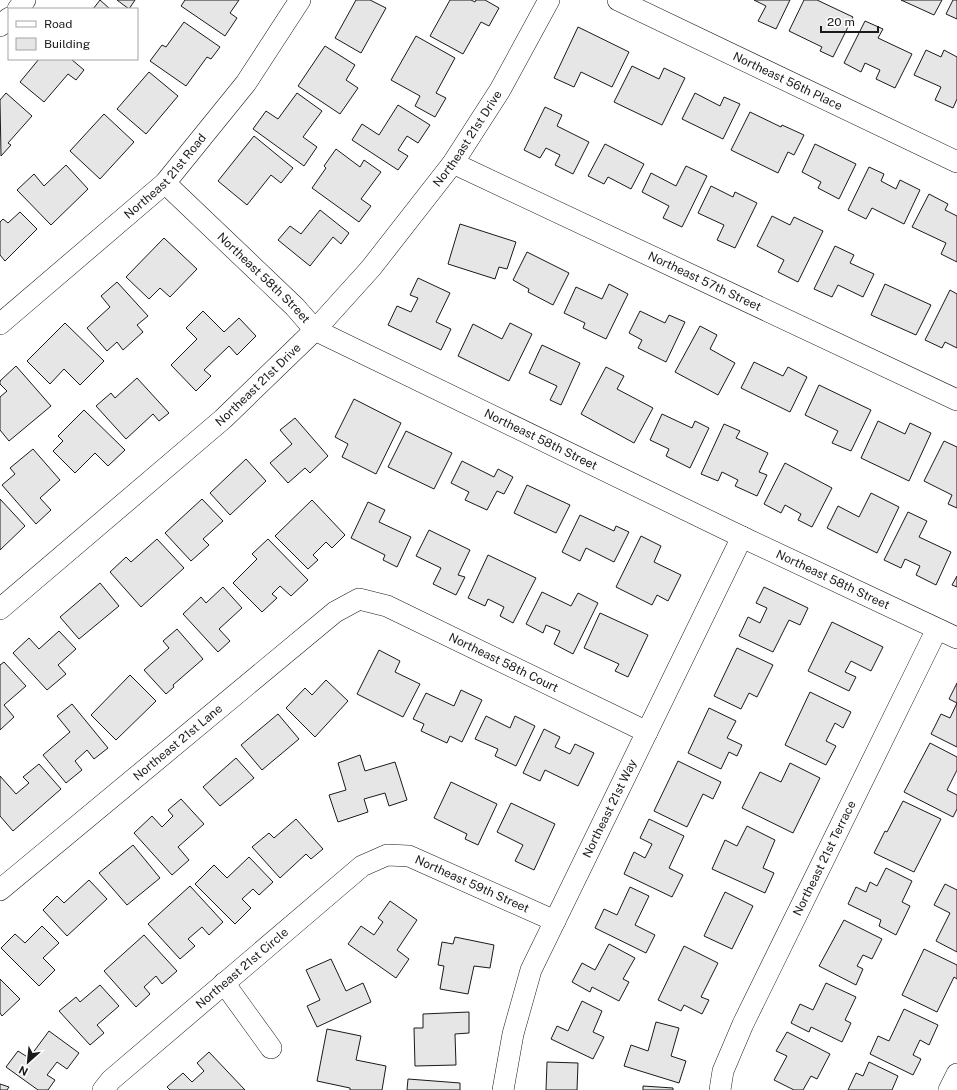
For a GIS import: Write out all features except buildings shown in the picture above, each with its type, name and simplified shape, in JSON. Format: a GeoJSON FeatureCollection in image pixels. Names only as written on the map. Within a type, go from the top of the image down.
{"type":"FeatureCollection","features":[{"type":"Feature","properties":{"kind":"street"},"geometry":{"type":"LineString","coordinates":[[19,8],[25,0]]}},
{"type":"Feature","properties":{"kind":"street","name":"Northeast 21st Road"},"geometry":{"type":"LineString","coordinates":[[0,324],[165,183],[246,83],[300,0]]}},
{"type":"Feature","properties":{"kind":"street","name":"Northeast 21st Drive"},"geometry":{"type":"LineString","coordinates":[[0,609],[223,419],[315,330],[371,268],[453,163],[500,90],[549,0]]}},
{"type":"Feature","properties":{"kind":"street","name":"Northeast 56th Place"},"geometry":{"type":"LineString","coordinates":[[618,0],[957,162]]}},
{"type":"Feature","properties":{"kind":"street"},"geometry":{"type":"LineString","coordinates":[[0,26],[8,19]]}},
{"type":"Feature","properties":{"kind":"street","name":"Northeast 57th Street"},"geometry":{"type":"LineString","coordinates":[[453,163],[957,400]]}},
{"type":"Feature","properties":{"kind":"street","name":"Northeast 58th Street"},"geometry":{"type":"LineString","coordinates":[[165,183],[295,307],[315,330],[742,537],[957,638]]}},
{"type":"Feature","properties":{"kind":"street","name":"Northeast 21st Way"},"geometry":{"type":"LineString","coordinates":[[503,1090],[513,1034],[531,970],[742,537]]}},
{"type":"Feature","properties":{"kind":"street","name":"Northeast 58th Court"},"geometry":{"type":"LineString","coordinates":[[359,599],[387,606],[647,732]]}},
{"type":"Feature","properties":{"kind":"street","name":"Northeast 21st Lane"},"geometry":{"type":"LineString","coordinates":[[0,890],[335,612],[359,599]]}},
{"type":"Feature","properties":{"kind":"street","name":"Northeast 21st Terrace"},"geometry":{"type":"LineString","coordinates":[[720,1090],[723,1071],[743,1024],[937,628]]}},
{"type":"Feature","properties":{"kind":"street","name":"Northeast 59th Street"},"geometry":{"type":"LineString","coordinates":[[387,855],[409,856],[555,921]]}},
{"type":"Feature","properties":{"kind":"street","name":"Northeast 21st Circle"},"geometry":{"type":"LineString","coordinates":[[103,1090],[111,1080],[362,866],[387,855]]}},
{"type":"Feature","properties":{"kind":"street"},"geometry":{"type":"LineString","coordinates":[[224,983],[271,1048]]}},
{"type":"Feature","properties":{"kind":"street"},"geometry":{"type":"LineString","coordinates":[[949,1090],[957,1074]]}}]}
